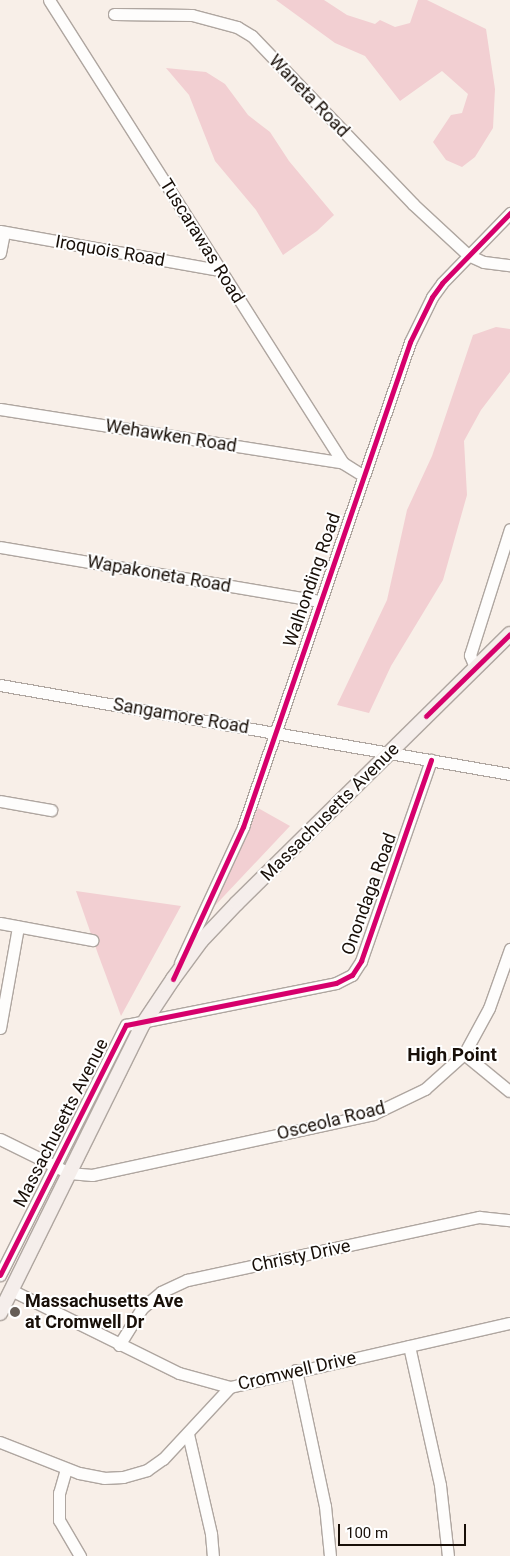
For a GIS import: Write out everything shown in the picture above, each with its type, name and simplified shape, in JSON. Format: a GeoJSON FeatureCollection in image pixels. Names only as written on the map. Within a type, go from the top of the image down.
{"type":"FeatureCollection","features":[{"type":"Feature","properties":{"kind":"main road","name":"Massachusetts Avenue"},"geometry":{"type":"LineString","coordinates":[[0,1313],[143,1024],[201,941],[389,752],[510,634]]}},
{"type":"Feature","properties":{"kind":"street","name":"Tuscarawas Road"},"geometry":{"type":"LineString","coordinates":[[50,0],[343,463],[362,475]]}},
{"type":"Feature","properties":{"kind":"street","name":"Waneta Road"},"geometry":{"type":"LineString","coordinates":[[114,14],[192,15],[223,22],[252,36],[413,204],[468,255]]}},
{"type":"Feature","properties":{"kind":"street","name":"Walhonding Road"},"geometry":{"type":"LineString","coordinates":[[173,979],[242,827],[362,475],[421,318],[432,297],[468,255],[510,213]]}},
{"type":"Feature","properties":{"kind":"street","name":"Iroquois Road"},"geometry":{"type":"LineString","coordinates":[[2,232],[220,270]]}},
{"type":"Feature","properties":{"kind":"street"},"geometry":{"type":"LineString","coordinates":[[0,253],[2,232]]}},
{"type":"Feature","properties":{"kind":"street"},"geometry":{"type":"LineString","coordinates":[[468,255],[484,262],[510,265]]}},
{"type":"Feature","properties":{"kind":"street","name":"Wehawken Road"},"geometry":{"type":"LineString","coordinates":[[0,408],[343,463]]}},
{"type":"Feature","properties":{"kind":"street"},"geometry":{"type":"LineString","coordinates":[[475,668],[470,655],[510,529]]}},
{"type":"Feature","properties":{"kind":"street","name":"Wapakoneta Road"},"geometry":{"type":"LineString","coordinates":[[0,547],[318,601]]}},
{"type":"Feature","properties":{"kind":"street","name":"Sangamore Road"},"geometry":{"type":"LineString","coordinates":[[0,685],[510,774]]}},
{"type":"Feature","properties":{"kind":"street","name":"Onondaga Road"},"geometry":{"type":"LineString","coordinates":[[143,1024],[336,983],[352,975],[361,961],[431,760]]}},
{"type":"Feature","properties":{"kind":"street"},"geometry":{"type":"LineString","coordinates":[[0,801],[51,810]]}},
{"type":"Feature","properties":{"kind":"street"},"geometry":{"type":"LineString","coordinates":[[0,924],[92,940]]}},
{"type":"Feature","properties":{"kind":"street"},"geometry":{"type":"LineString","coordinates":[[0,1028],[18,927]]}},
{"type":"Feature","properties":{"kind":"street","name":"Osceola Road"},"geometry":{"type":"LineString","coordinates":[[69,1173],[92,1175],[373,1114],[425,1089],[464,1054],[489,1008],[510,949]]}},
{"type":"Feature","properties":{"kind":"street","name":"Massachusetts Avenue"},"geometry":{"type":"LineString","coordinates":[[0,1275],[126,1025],[143,1024]]}},
{"type":"Feature","properties":{"kind":"street"},"geometry":{"type":"LineString","coordinates":[[464,1054],[509,1091]]}},
{"type":"Feature","properties":{"kind":"street"},"geometry":{"type":"LineString","coordinates":[[0,1139],[69,1173]]}},
{"type":"Feature","properties":{"kind":"street","name":"Christy Drive"},"geometry":{"type":"LineString","coordinates":[[119,1345],[142,1308],[160,1292],[181,1282],[479,1217],[510,1220]]}},
{"type":"Feature","properties":{"kind":"street","name":"Cromwell Drive"},"geometry":{"type":"LineString","coordinates":[[12,1290],[119,1345],[179,1373],[230,1387],[296,1370],[510,1324]]}},
{"type":"Feature","properties":{"kind":"street"},"geometry":{"type":"LineString","coordinates":[[409,1346],[440,1485],[448,1556]]}},
{"type":"Feature","properties":{"kind":"street"},"geometry":{"type":"LineString","coordinates":[[296,1370],[325,1506],[330,1556]]}},
{"type":"Feature","properties":{"kind":"street"},"geometry":{"type":"LineString","coordinates":[[0,1442],[66,1469],[104,1478],[138,1473],[163,1460],[230,1387]]}},
{"type":"Feature","properties":{"kind":"street"},"geometry":{"type":"LineString","coordinates":[[188,1434],[211,1534],[213,1556]]}},
{"type":"Feature","properties":{"kind":"street"},"geometry":{"type":"LineString","coordinates":[[66,1469],[59,1493],[59,1520],[80,1556]]}},
{"type":"Feature","properties":{"kind":"shaded area"},"geometry":{"type":"Polygon","coordinates":[[[276,0],[324,0],[347,15],[375,24],[380,20],[395,27],[410,23],[418,0],[427,0],[486,29],[495,89],[493,128],[475,157],[462,167],[446,160],[433,142],[451,115],[462,113],[468,94],[442,71],[400,101],[365,56],[335,43],[276,0]]]}},
{"type":"Feature","properties":{"kind":"shaded area"},"geometry":{"type":"Polygon","coordinates":[[[166,68],[206,72],[225,84],[248,115],[270,132],[289,161],[334,215],[317,231],[283,255],[256,210],[215,161],[189,95],[166,68]]]}},
{"type":"Feature","properties":{"kind":"shaded area"},"geometry":{"type":"Polygon","coordinates":[[[496,327],[510,329],[510,372],[481,410],[464,441],[467,495],[443,580],[391,666],[369,713],[337,705],[387,600],[407,510],[432,456],[473,335],[496,327]]]}},
{"type":"Feature","properties":{"kind":"shaded area"},"geometry":{"type":"Polygon","coordinates":[[[258,808],[290,826],[208,913],[258,808]]]}},
{"type":"Feature","properties":{"kind":"shaded area"},"geometry":{"type":"Polygon","coordinates":[[[76,891],[181,906],[121,1016],[98,954],[76,891]]]}},
{"type":"Feature","properties":{"kind":"cycle path"},"geometry":{"type":"LineString","coordinates":[[173,979],[243,827],[410,342],[432,297],[442,283],[510,213]]}},
{"type":"Feature","properties":{"kind":"cycle path"},"geometry":{"type":"LineString","coordinates":[[426,716],[510,634]]}},
{"type":"Feature","properties":{"kind":"cycle path"},"geometry":{"type":"LineString","coordinates":[[0,1275],[126,1025],[336,983],[352,975],[361,961],[431,760]]}},
{"type":"Feature","properties":{"kind":"place","name":"Massachusetts Ave at Cromwell Dr"},"geometry":{"type":"Point","coordinates":[15,1312]}},
{"type":"Feature","properties":{"kind":"district","name":"High Point"},"geometry":{"type":"Point","coordinates":[452,1055]}}]}
